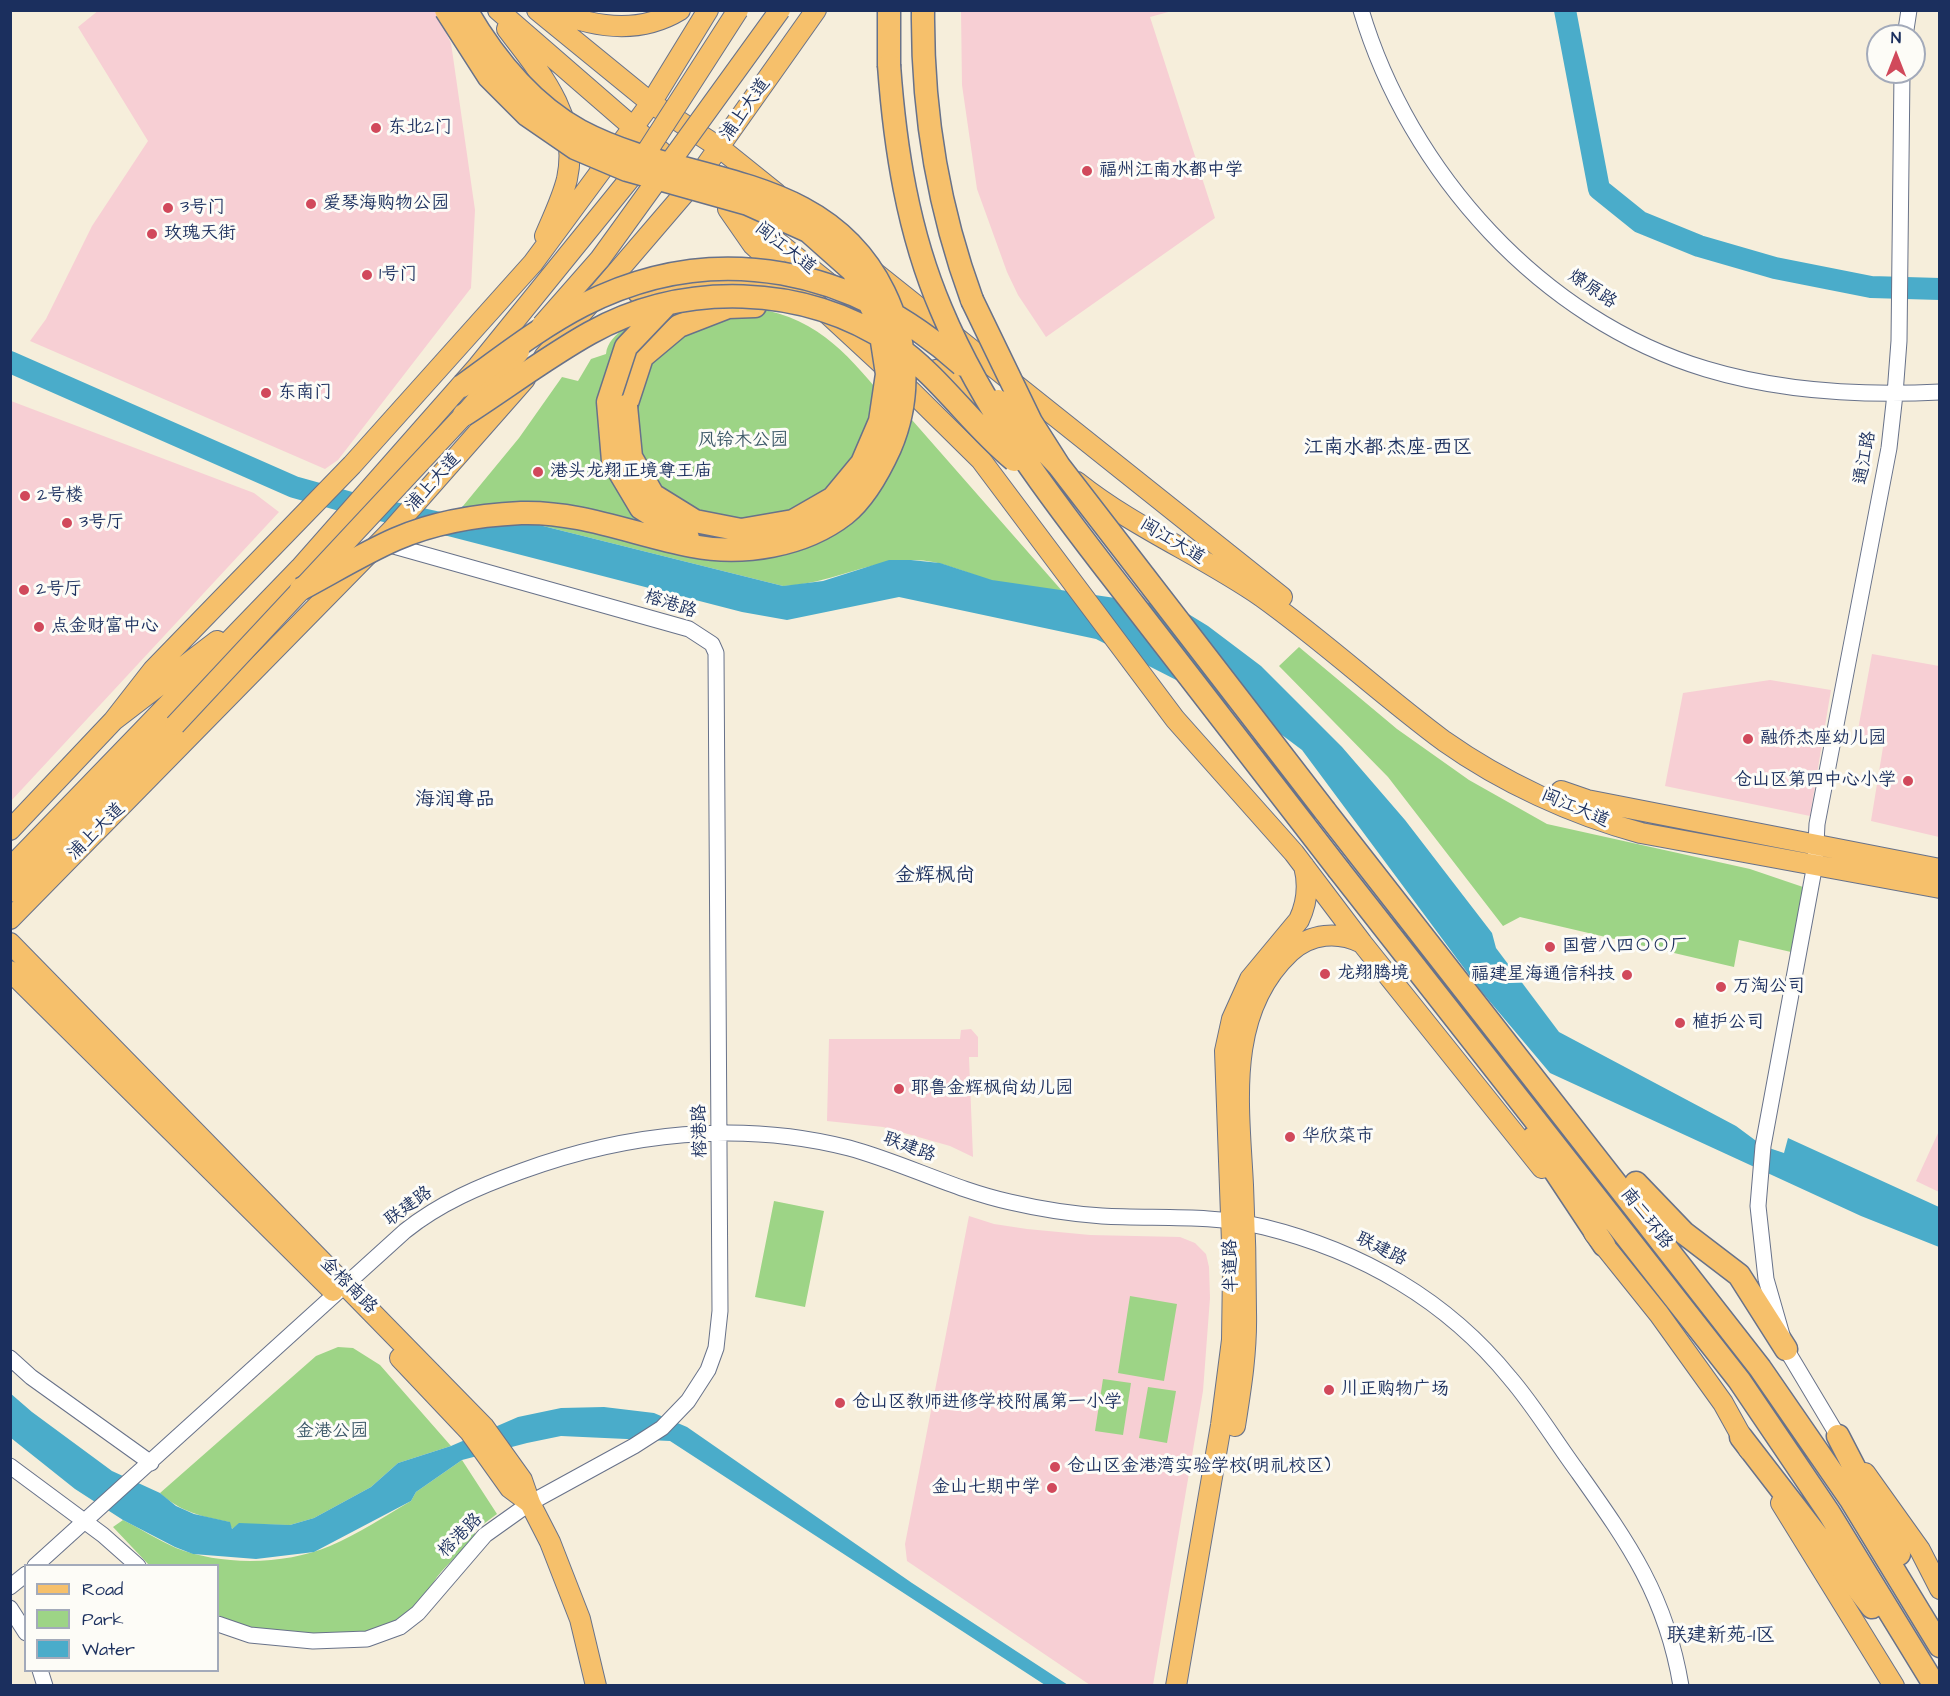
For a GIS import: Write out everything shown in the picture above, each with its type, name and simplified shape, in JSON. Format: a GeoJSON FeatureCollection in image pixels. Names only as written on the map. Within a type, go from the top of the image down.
{"type":"FeatureCollection","features":[{"type":"Feature","properties":{"kind":"highway"},"geometry":{"type":"LineString","coordinates":[[446,10],[489,77],[527,116],[575,148],[627,170],[748,204],[808,231],[853,271],[879,322],[887,374],[880,421],[862,463],[833,498],[793,521],[741,530],[694,521],[653,495],[631,457],[626,406],[642,357],[679,326],[728,307],[808,303]]}},
{"type":"Feature","properties":{"kind":"highway"},"geometry":{"type":"LineString","coordinates":[[301,589],[398,538],[456,520],[523,513],[586,519],[694,546],[740,550],[800,540],[847,513],[879,472],[898,428],[906,375],[898,320],[870,264],[818,215],[752,186],[632,153],[579,130],[539,102],[504,67],[466,10]]}},
{"type":"Feature","properties":{"kind":"highway"},"geometry":{"type":"LineString","coordinates":[[890,10],[890,65],[897,149],[904,188],[927,270],[959,349],[1035,478]]}},
{"type":"Feature","properties":{"kind":"highway"},"geometry":{"type":"LineString","coordinates":[[923,10],[924,61],[931,142],[937,179],[958,263],[1002,368],[1031,422],[1059,466]]}},
{"type":"Feature","properties":{"kind":"highway"},"geometry":{"type":"LineString","coordinates":[[740,550],[688,538],[641,508],[613,461],[608,402],[626,347],[666,304],[718,281],[766,270]]}},
{"type":"Feature","properties":{"kind":"highway"},"geometry":{"type":"LineString","coordinates":[[462,386],[544,327],[584,304],[621,289],[661,277],[698,271],[766,270],[801,276],[836,286],[904,319],[941,346],[976,377],[1059,466]]}},
{"type":"Feature","properties":{"kind":"highway"},"geometry":{"type":"LineString","coordinates":[[464,415],[590,333],[630,315],[666,303],[699,298],[763,297],[808,303],[862,326],[893,345],[921,366],[1002,450],[1035,478]]}},
{"type":"Feature","properties":{"kind":"highway","name":"南二环路"},"geometry":{"type":"LineString","coordinates":[[1059,466],[1760,1368],[1851,1500],[1940,1646]]}},
{"type":"Feature","properties":{"kind":"highway","name":"南二环路"},"geometry":{"type":"LineString","coordinates":[[1035,478],[1739,1380],[1829,1513],[1934,1686]]}},
{"type":"Feature","properties":{"kind":"highway"},"geometry":{"type":"LineString","coordinates":[[1521,1059],[1596,1136],[1670,1221],[1739,1275],[1786,1349]]}},
{"type":"Feature","properties":{"kind":"highway"},"geometry":{"type":"LineString","coordinates":[[1499,1073],[1534,1140],[1604,1245]]}},
{"type":"Feature","properties":{"kind":"highway"},"geometry":{"type":"LineString","coordinates":[[1838,1436],[1940,1636]]}},
{"type":"Feature","properties":{"kind":"highway"},"geometry":{"type":"LineString","coordinates":[[1741,1437],[1934,1686]]}},
{"type":"Feature","properties":{"kind":"main road"},"geometry":{"type":"LineString","coordinates":[[492,10],[552,89],[566,129],[569,160],[567,177],[533,263]]}},
{"type":"Feature","properties":{"kind":"main road","name":"闽江大道"},"geometry":{"type":"LineString","coordinates":[[498,10],[728,209],[755,224],[1094,496],[1203,560],[1262,598],[1445,742],[1516,784],[1608,824],[1630,830],[1940,869]]}},
{"type":"Feature","properties":{"kind":"main road","name":"闽江大道"},"geometry":{"type":"LineString","coordinates":[[537,10],[651,103],[720,148],[1463,741],[1522,777],[1587,800],[1815,854],[1940,888]]}},
{"type":"Feature","properties":{"kind":"main road"},"geometry":{"type":"LineString","coordinates":[[552,10],[599,26],[627,27],[650,24],[680,10]]}},
{"type":"Feature","properties":{"kind":"main road"},"geometry":{"type":"LineString","coordinates":[[10,830],[114,720],[153,670],[352,465],[533,263],[651,103],[708,10]]}},
{"type":"Feature","properties":{"kind":"main road"},"geometry":{"type":"LineString","coordinates":[[10,868],[248,623],[462,386],[632,176],[738,10]]}},
{"type":"Feature","properties":{"kind":"main road"},"geometry":{"type":"LineString","coordinates":[[10,892],[175,725],[464,415],[600,259],[780,10]]}},
{"type":"Feature","properties":{"kind":"main road","name":"浦上大道"},"geometry":{"type":"LineString","coordinates":[[10,919],[431,488],[695,181],[816,10]]}},
{"type":"Feature","properties":{"kind":"main road"},"geometry":{"type":"LineString","coordinates":[[728,209],[753,245],[808,303],[912,392],[981,460],[1175,719],[1304,866],[1362,943],[1659,1314],[1723,1403],[1741,1437],[1894,1686]]}},
{"type":"Feature","properties":{"kind":"main road"},"geometry":{"type":"LineString","coordinates":[[586,308],[646,290],[714,283],[769,287],[808,303]]}},
{"type":"Feature","properties":{"kind":"main road"},"geometry":{"type":"LineString","coordinates":[[912,392],[1094,496]]}},
{"type":"Feature","properties":{"kind":"main road"},"geometry":{"type":"LineString","coordinates":[[114,720],[219,639],[248,623]]}},
{"type":"Feature","properties":{"kind":"main road","name":"半道路"},"geometry":{"type":"LineString","coordinates":[[1189,1686],[1242,1377],[1246,1323],[1225,1062],[1229,1029],[1240,998],[1256,969],[1299,920],[1307,890],[1304,866]]}},
{"type":"Feature","properties":{"kind":"main road","name":"半道路"},"geometry":{"type":"LineString","coordinates":[[1176,1686],[1228,1381],[1238,1222],[1239,1074],[1242,1040],[1252,1008],[1271,974],[1299,945],[1314,938],[1332,935],[1347,937],[1362,943]]}},
{"type":"Feature","properties":{"kind":"main road","name":"金榕南路"},"geometry":{"type":"LineString","coordinates":[[10,943],[341,1290],[484,1427],[522,1480],[530,1503],[550,1542],[580,1619],[596,1686]]}},
{"type":"Feature","properties":{"kind":"main road"},"geometry":{"type":"LineString","coordinates":[[10,971],[341,1290]]}},
{"type":"Feature","properties":{"kind":"main road"},"geometry":{"type":"LineString","coordinates":[[1838,1436],[1904,1525],[1940,1589]]}},
{"type":"Feature","properties":{"kind":"street","name":"燎原路"},"geometry":{"type":"LineString","coordinates":[[1361,10],[1386,82],[1431,159],[1490,234],[1546,282],[1618,330],[1659,351],[1704,369],[1801,389],[1895,394],[1940,392]]}},
{"type":"Feature","properties":{"kind":"street","name":"通江路"},"geometry":{"type":"LineString","coordinates":[[1838,1436],[1786,1349],[1762,1260],[1758,1206],[1759,1170],[1888,448],[1895,394],[1899,309],[1902,84]]}},
{"type":"Feature","properties":{"kind":"street","name":"榕港路"},"geometry":{"type":"LineString","coordinates":[[219,1624],[250,1635],[294,1641],[352,1641],[389,1632],[418,1613],[474,1545],[530,1503],[634,1446],[662,1428],[688,1401],[708,1370],[716,1348],[720,1311],[720,1133],[718,667],[716,653],[712,644],[702,636],[681,627],[386,536]]}},
{"type":"Feature","properties":{"kind":"street","name":"联建路"},"geometry":{"type":"LineString","coordinates":[[37,1564],[414,1224],[454,1199],[490,1182],[543,1163],[607,1146],[662,1137],[720,1133],[800,1139],[846,1148],[898,1164],[966,1190],[1034,1207],[1102,1216],[1193,1217],[1238,1222],[1308,1240],[1386,1272],[1441,1310],[1499,1365],[1623,1535],[1646,1573],[1664,1616],[1681,1686]]}},
{"type":"Feature","properties":{"kind":"street"},"geometry":{"type":"LineString","coordinates":[[10,1358],[31,1377],[151,1463]]}},
{"type":"Feature","properties":{"kind":"street"},"geometry":{"type":"LineString","coordinates":[[10,1466],[85,1521],[136,1564]]}},
{"type":"Feature","properties":{"kind":"street"},"geometry":{"type":"LineString","coordinates":[[10,1587],[24,1576]]}},
{"type":"Feature","properties":{"kind":"street"},"geometry":{"type":"LineString","coordinates":[[10,1608],[24,1630]]}},
{"type":"Feature","properties":{"kind":"shaded area","name":"爱琴海购物公园"},"geometry":{"type":"Polygon","coordinates":[[[99,10],[435,11],[451,43],[475,210],[471,288],[338,460],[325,469],[30,341],[46,319],[92,226],[148,141],[78,27],[99,10]]]}},
{"type":"Feature","properties":{"kind":"shaded area","name":"福州江南水都中学"},"geometry":{"type":"Polygon","coordinates":[[[961,11],[1172,11],[1150,17],[1215,218],[1046,337],[1018,295],[1007,272],[977,189],[962,85],[961,11]]]}},
{"type":"Feature","properties":{"kind":"shaded area","name":"点金财富中心"},"geometry":{"type":"Polygon","coordinates":[[[11,401],[254,493],[279,512],[11,801],[11,401]]]}},
{"type":"Feature","properties":{"kind":"shaded area","name":"仓山区第四中心小学"},"geometry":{"type":"Polygon","coordinates":[[[1872,654],[1939,666],[1939,837],[1871,821],[1884,741],[1857,735],[1872,654]]]}},
{"type":"Feature","properties":{"kind":"shaded area","name":"融侨杰座幼儿园"},"geometry":{"type":"Polygon","coordinates":[[[1770,680],[1831,690],[1810,816],[1665,786],[1683,693],[1770,680]]]}},
{"type":"Feature","properties":{"kind":"shaded area","name":"耶鲁金辉枫尚幼儿园"},"geometry":{"type":"Polygon","coordinates":[[[971,1029],[978,1037],[978,1057],[969,1057],[973,1157],[950,1146],[883,1127],[827,1121],[829,1039],[960,1039],[961,1030],[971,1029]]]}},
{"type":"Feature","properties":{"kind":"shaded area"},"geometry":{"type":"Polygon","coordinates":[[[1939,1131],[1939,1192],[1916,1181],[1939,1131]]]}},
{"type":"Feature","properties":{"kind":"shaded area","name":"仓山区金港湾实验学校(明礼校区)"},"geometry":{"type":"Polygon","coordinates":[[[969,1216],[994,1224],[1027,1229],[1090,1235],[1180,1237],[1195,1243],[1206,1254],[1209,1267],[1210,1298],[1203,1391],[1153,1685],[1090,1685],[907,1561],[905,1544],[969,1216]]]}},
{"type":"Feature","properties":{"kind":"green space","name":"风铃木公园"},"geometry":{"type":"Polygon","coordinates":[[[755,308],[799,321],[833,343],[891,406],[898,404],[1063,592],[990,580],[921,560],[877,565],[816,581],[783,586],[463,506],[519,438],[562,377],[578,381],[591,359],[606,354],[613,339],[627,328],[670,314],[755,308]]]}},
{"type":"Feature","properties":{"kind":"green space"},"geometry":{"type":"Polygon","coordinates":[[[1299,647],[1397,729],[1469,780],[1547,824],[1750,869],[1803,887],[1791,952],[1739,940],[1734,967],[1520,917],[1503,926],[1388,777],[1279,666],[1299,647]]]}},
{"type":"Feature","properties":{"kind":"green space"},"geometry":{"type":"Polygon","coordinates":[[[774,1201],[824,1211],[805,1307],[755,1297],[774,1201]]]}},
{"type":"Feature","properties":{"kind":"green space"},"geometry":{"type":"Polygon","coordinates":[[[1130,1296],[1177,1304],[1164,1381],[1118,1373],[1130,1296]]]}},
{"type":"Feature","properties":{"kind":"green space","name":"金港公园"},"geometry":{"type":"Polygon","coordinates":[[[338,1347],[353,1348],[380,1365],[451,1446],[398,1463],[371,1487],[314,1518],[290,1525],[239,1524],[232,1529],[229,1522],[201,1516],[184,1509],[160,1493],[316,1356],[338,1347]]]}},
{"type":"Feature","properties":{"kind":"green space"},"geometry":{"type":"Polygon","coordinates":[[[1103,1379],[1131,1383],[1123,1435],[1095,1431],[1103,1379]]]}},
{"type":"Feature","properties":{"kind":"green space"},"geometry":{"type":"Polygon","coordinates":[[[1148,1387],[1176,1391],[1167,1443],[1139,1438],[1148,1387]]]}},
{"type":"Feature","properties":{"kind":"green space"},"geometry":{"type":"Polygon","coordinates":[[[462,1460],[497,1514],[474,1531],[476,1538],[441,1572],[407,1615],[383,1627],[336,1635],[283,1633],[258,1629],[219,1615],[219,1564],[148,1564],[113,1527],[123,1520],[176,1548],[213,1558],[274,1560],[312,1552],[351,1536],[411,1501],[416,1492],[462,1460]]]}},
{"type":"Feature","properties":{"kind":"water"},"geometry":{"type":"Polygon","coordinates":[[[463,506],[783,586],[823,581],[889,560],[911,560],[940,563],[992,580],[1177,607],[1208,626],[1261,666],[1342,747],[1405,820],[1492,933],[1496,948],[1559,1032],[1736,1126],[1763,1146],[1784,1153],[1788,1138],[1939,1207],[1939,1247],[1861,1216],[1550,1073],[1481,991],[1302,750],[1278,732],[1096,639],[899,597],[787,620],[742,612],[436,533],[463,506]]]}},
{"type":"Feature","properties":{"kind":"water"},"geometry":{"type":"Polygon","coordinates":[[[10,1393],[112,1471],[160,1493],[176,1506],[194,1514],[230,1522],[232,1529],[239,1523],[290,1525],[314,1518],[371,1487],[398,1463],[451,1446],[518,1417],[561,1408],[604,1407],[654,1413],[687,1427],[912,1583],[1068,1685],[1045,1685],[670,1441],[561,1436],[462,1460],[416,1492],[411,1501],[314,1552],[256,1559],[193,1554],[123,1520],[75,1489],[11,1438],[10,1393]]]}},
{"type":"Feature","properties":{"kind":"waterway"},"geometry":{"type":"LineString","coordinates":[[1565,10],[1599,189],[1640,222],[1699,246],[1775,268],[1871,287],[1940,289]]}},
{"type":"Feature","properties":{"kind":"waterway"},"geometry":{"type":"LineString","coordinates":[[10,362],[294,487],[362,506],[449,525]]}},
{"type":"Feature","properties":{"kind":"place","name":"东北2门"},"geometry":{"type":"Point","coordinates":[376,128]}},
{"type":"Feature","properties":{"kind":"place","name":"福州江南水都中学"},"geometry":{"type":"Point","coordinates":[1087,171]}},
{"type":"Feature","properties":{"kind":"place","name":"爱琴海购物公园"},"geometry":{"type":"Point","coordinates":[311,204]}},
{"type":"Feature","properties":{"kind":"place","name":"3号门"},"geometry":{"type":"Point","coordinates":[168,208]}},
{"type":"Feature","properties":{"kind":"place","name":"玫瑰天街"},"geometry":{"type":"Point","coordinates":[152,234]}},
{"type":"Feature","properties":{"kind":"place","name":"1号门"},"geometry":{"type":"Point","coordinates":[367,275]}},
{"type":"Feature","properties":{"kind":"place","name":"东南门"},"geometry":{"type":"Point","coordinates":[266,393]}},
{"type":"Feature","properties":{"kind":"place","name":"港头龙翔正境尊王庙"},"geometry":{"type":"Point","coordinates":[538,472]}},
{"type":"Feature","properties":{"kind":"place","name":"2号楼"},"geometry":{"type":"Point","coordinates":[25,496]}},
{"type":"Feature","properties":{"kind":"place","name":"3号厅"},"geometry":{"type":"Point","coordinates":[67,523]}},
{"type":"Feature","properties":{"kind":"place","name":"2号厅"},"geometry":{"type":"Point","coordinates":[24,590]}},
{"type":"Feature","properties":{"kind":"place","name":"点金财富中心"},"geometry":{"type":"Point","coordinates":[39,627]}},
{"type":"Feature","properties":{"kind":"place","name":"融侨杰座幼儿园"},"geometry":{"type":"Point","coordinates":[1748,739]}},
{"type":"Feature","properties":{"kind":"place","name":"仓山区第四中心小学"},"geometry":{"type":"Point","coordinates":[1908,781]}},
{"type":"Feature","properties":{"kind":"place","name":"国营八四〇〇厂"},"geometry":{"type":"Point","coordinates":[1550,947]}},
{"type":"Feature","properties":{"kind":"place","name":"龙翔腾境"},"geometry":{"type":"Point","coordinates":[1325,974]}},
{"type":"Feature","properties":{"kind":"place","name":"福建星海通信科技"},"geometry":{"type":"Point","coordinates":[1627,975]}},
{"type":"Feature","properties":{"kind":"place","name":"万淘公司"},"geometry":{"type":"Point","coordinates":[1721,987]}},
{"type":"Feature","properties":{"kind":"place","name":"植护公司"},"geometry":{"type":"Point","coordinates":[1680,1023]}},
{"type":"Feature","properties":{"kind":"place","name":"耶鲁金辉枫尚幼儿园"},"geometry":{"type":"Point","coordinates":[899,1089]}},
{"type":"Feature","properties":{"kind":"place","name":"华欣菜市"},"geometry":{"type":"Point","coordinates":[1290,1137]}},
{"type":"Feature","properties":{"kind":"place","name":"川正购物广场"},"geometry":{"type":"Point","coordinates":[1329,1390]}},
{"type":"Feature","properties":{"kind":"place","name":"仓山区教师进修学校附属第一小学"},"geometry":{"type":"Point","coordinates":[840,1403]}},
{"type":"Feature","properties":{"kind":"place","name":"仓山区金港湾实验学校(明礼校区)"},"geometry":{"type":"Point","coordinates":[1055,1467]}},
{"type":"Feature","properties":{"kind":"place","name":"金山七期中学"},"geometry":{"type":"Point","coordinates":[1052,1488]}},
{"type":"Feature","properties":{"kind":"district","name":"江南水都·杰座-西区"},"geometry":{"type":"Point","coordinates":[1388,449]}},
{"type":"Feature","properties":{"kind":"district","name":"海润尊品"},"geometry":{"type":"Point","coordinates":[455,801]}},
{"type":"Feature","properties":{"kind":"district","name":"金辉枫尚"},"geometry":{"type":"Point","coordinates":[935,877]}},
{"type":"Feature","properties":{"kind":"district","name":"联建新苑-1区"},"geometry":{"type":"Point","coordinates":[1721,1637]}}]}
